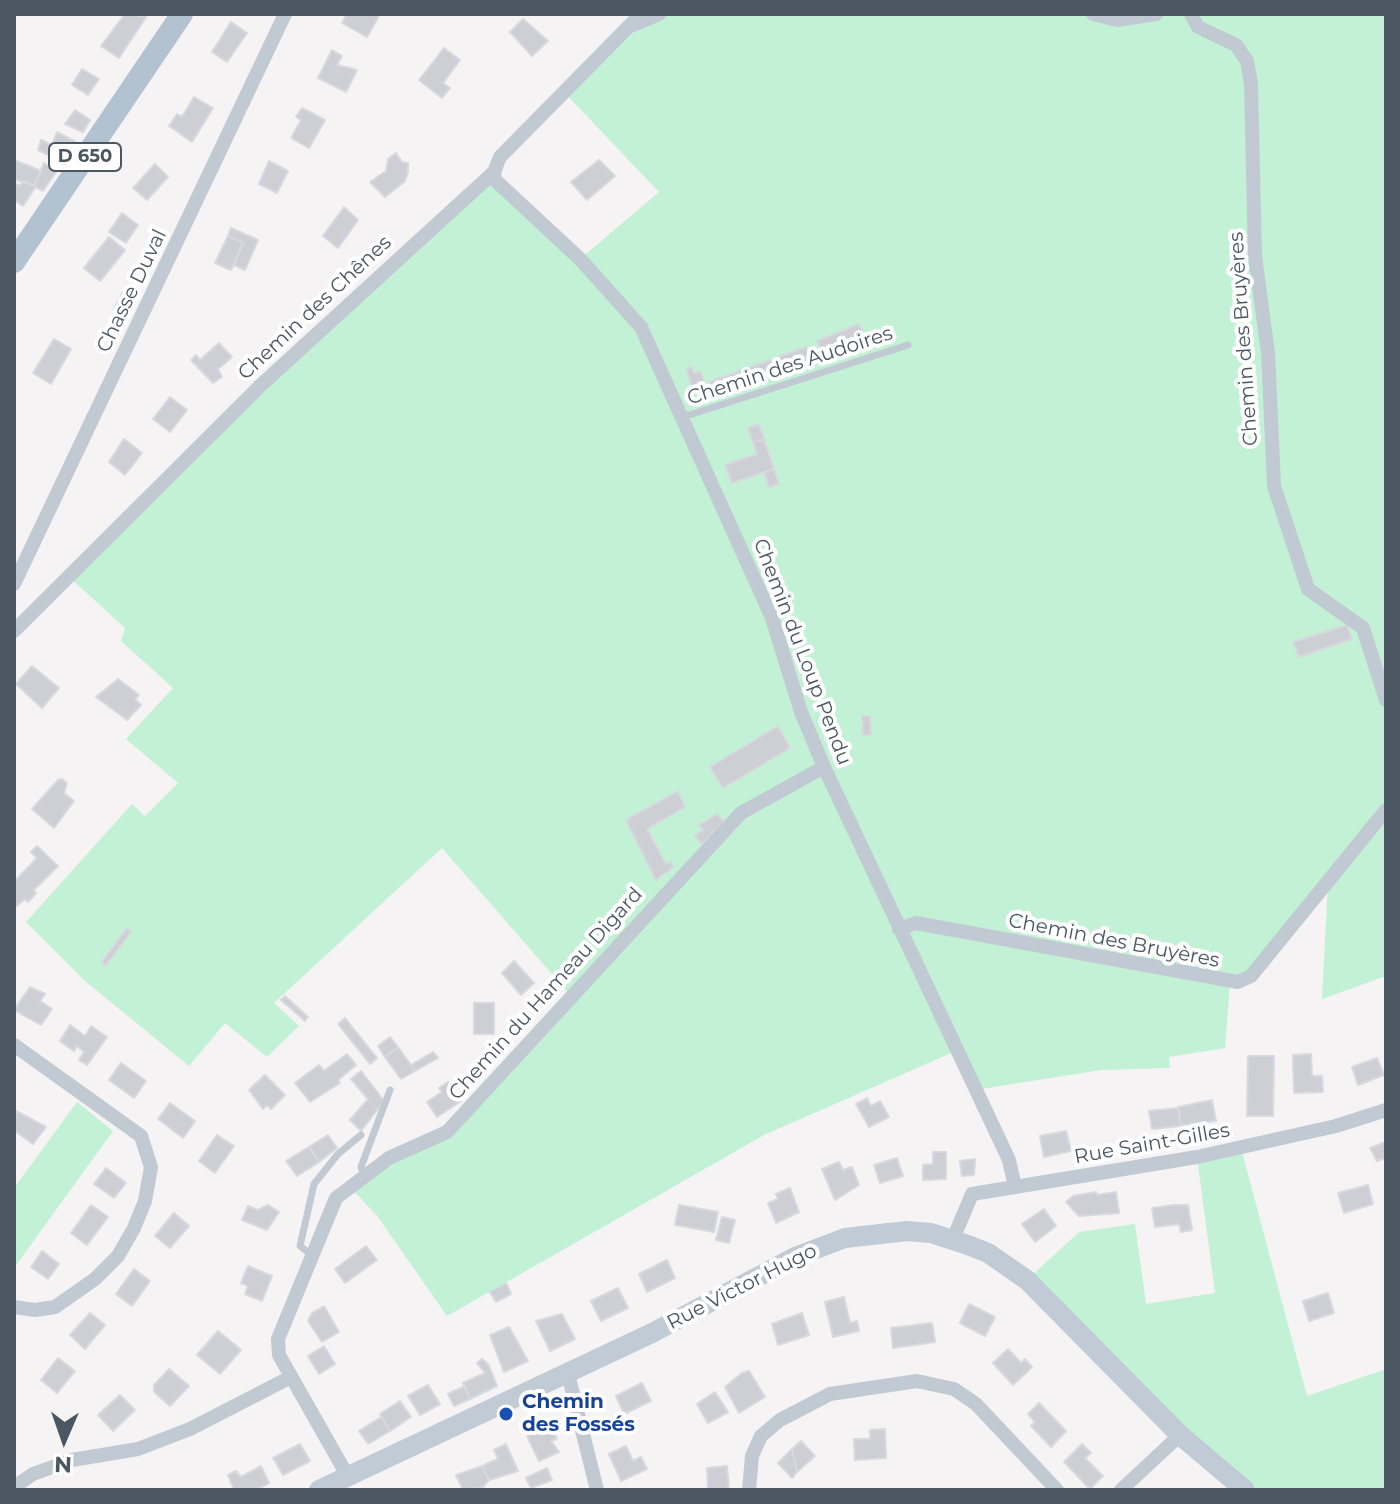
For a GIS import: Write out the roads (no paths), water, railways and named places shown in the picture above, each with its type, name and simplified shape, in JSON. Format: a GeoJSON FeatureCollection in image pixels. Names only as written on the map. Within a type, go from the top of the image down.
{"type":"FeatureCollection","features":[{"type":"Feature","properties":{"kind":"main road","name":"D 650"},"geometry":{"type":"LineString","coordinates":[[14,262],[182,14]]}},
{"type":"Feature","properties":{"kind":"main road","name":"Rue Victor Hugo"},"geometry":{"type":"LineString","coordinates":[[319,1490],[568,1374],[795,1257],[845,1238],[907,1231],[953,1239],[988,1253],[1027,1280],[1180,1435],[1245,1490]]}},
{"type":"Feature","properties":{"kind":"street","name":"Chasse Duval"},"geometry":{"type":"LineString","coordinates":[[14,584],[285,14]]}},
{"type":"Feature","properties":{"kind":"street","name":"Chemin des Chênes"},"geometry":{"type":"LineString","coordinates":[[14,631],[260,386],[494,172],[500,157],[641,14]]}},
{"type":"Feature","properties":{"kind":"street"},"geometry":{"type":"LineString","coordinates":[[629,27],[659,14]]}},
{"type":"Feature","properties":{"kind":"street"},"geometry":{"type":"LineString","coordinates":[[1093,14],[1117,20],[1156,14]]}},
{"type":"Feature","properties":{"kind":"street","name":"Chemin des Bruyères"},"geometry":{"type":"LineString","coordinates":[[1191,14],[1198,27],[1236,45],[1247,61],[1251,84],[1255,256],[1268,353],[1274,486],[1308,589],[1363,628],[1386,700]]}},
{"type":"Feature","properties":{"kind":"street","name":"Chemin du Loup Pendu"},"geometry":{"type":"LineString","coordinates":[[494,172],[495,180],[580,259],[641,327],[772,618],[801,712],[824,767],[1009,1160],[1015,1187]]}},
{"type":"Feature","properties":{"kind":"street","name":"Chemin du Hameau Digard"},"geometry":{"type":"LineString","coordinates":[[347,1475],[279,1355],[278,1339],[336,1198],[389,1158],[447,1132],[741,813],[824,767]]}},
{"type":"Feature","properties":{"kind":"street","name":"Chemin des Bruyères"},"geometry":{"type":"LineString","coordinates":[[899,929],[916,923],[1238,982],[1251,976],[1386,810]]}},
{"type":"Feature","properties":{"kind":"street"},"geometry":{"type":"LineString","coordinates":[[14,1045],[141,1136],[151,1167],[145,1201],[118,1256],[95,1279],[55,1307],[35,1310],[14,1307]]}},
{"type":"Feature","properties":{"kind":"street","name":"Rue Saint-Gilles"},"geometry":{"type":"LineString","coordinates":[[953,1239],[972,1194],[1227,1151],[1336,1126],[1386,1110]]}},
{"type":"Feature","properties":{"kind":"street"},"geometry":{"type":"LineString","coordinates":[[568,1374],[597,1490]]}},
{"type":"Feature","properties":{"kind":"street"},"geometry":{"type":"LineString","coordinates":[[14,1487],[33,1474],[72,1460],[138,1449],[190,1429],[291,1377]]}},
{"type":"Feature","properties":{"kind":"street"},"geometry":{"type":"LineString","coordinates":[[749,1490],[752,1456],[761,1436],[780,1420],[830,1394],[917,1381],[954,1389],[976,1404],[1057,1490]]}},
{"type":"Feature","properties":{"kind":"street"},"geometry":{"type":"LineString","coordinates":[[1121,1490],[1180,1435]]}},
{"type":"Feature","properties":{"kind":"lane","name":"Chemin des Audoires"},"geometry":{"type":"LineString","coordinates":[[683,417],[908,345]]}},
{"type":"Feature","properties":{"kind":"lane"},"geometry":{"type":"LineString","coordinates":[[364,1175],[361,1167],[390,1090]]}},
{"type":"Feature","properties":{"kind":"lane"},"geometry":{"type":"LineString","coordinates":[[312,1255],[300,1246],[314,1184],[338,1154],[361,1135]]}},
{"type":"Feature","properties":{"kind":"place","name":"Chemin des Fossés"},"geometry":{"type":"Point","coordinates":[506,1414]}}]}
